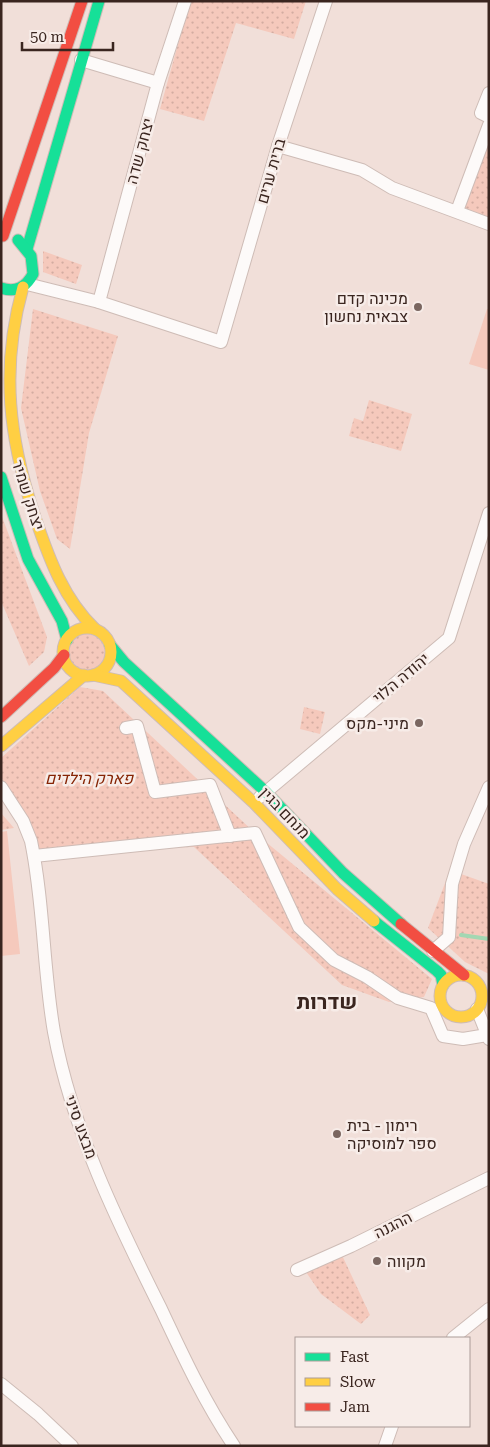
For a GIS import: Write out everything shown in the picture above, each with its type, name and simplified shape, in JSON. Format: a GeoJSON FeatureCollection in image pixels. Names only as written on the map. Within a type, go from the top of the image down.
{"type":"FeatureCollection","features":[{"type":"Feature","properties":{"kind":"main road"},"geometry":{"type":"LineString","coordinates":[[1,288],[12,291],[28,282],[33,262],[27,249],[16,238],[2,237],[82,1]]}},
{"type":"Feature","properties":{"kind":"main road"},"geometry":{"type":"LineString","coordinates":[[27,249],[99,1]]}},
{"type":"Feature","properties":{"kind":"main road","name":"יצחק שמיר"},"geometry":{"type":"LineString","coordinates":[[28,282],[14,308],[8,348],[8,417],[16,460],[47,555],[80,614],[95,629]]}},
{"type":"Feature","properties":{"kind":"main road","name":"יצחק שמיר"},"geometry":{"type":"LineString","coordinates":[[1,478],[28,559],[62,621],[67,640]]}},
{"type":"Feature","properties":{"kind":"main road"},"geometry":{"type":"LineString","coordinates":[[1,718],[54,668],[64,655],[67,640],[80,629],[95,629],[103,634],[110,645],[111,656],[109,663],[100,672],[88,675],[1,746]]}},
{"type":"Feature","properties":{"kind":"main road","name":"מנחם בגין"},"geometry":{"type":"LineString","coordinates":[[110,645],[124,662],[266,792],[343,873],[433,951],[464,975]]}},
{"type":"Feature","properties":{"kind":"main road"},"geometry":{"type":"LineString","coordinates":[[64,655],[70,668],[88,675]]}},
{"type":"Feature","properties":{"kind":"main road","name":"מנחם בגין"},"geometry":{"type":"LineString","coordinates":[[88,675],[121,681],[254,802],[337,889],[396,940],[437,971],[441,975],[443,985]]}},
{"type":"Feature","properties":{"kind":"main road"},"geometry":{"type":"LineString","coordinates":[[477,982],[482,994],[482,1005],[463,1016],[450,1013],[445,1009],[441,999],[443,985],[452,977],[464,975],[477,982],[489,982]]}},
{"type":"Feature","properties":{"kind":"street","name":"יצחק שדה"},"geometry":{"type":"LineString","coordinates":[[99,302],[158,83],[185,1]]}},
{"type":"Feature","properties":{"kind":"street","name":"ברית ערים"},"geometry":{"type":"LineString","coordinates":[[99,302],[220,342],[278,146],[326,1]]}},
{"type":"Feature","properties":{"kind":"street"},"geometry":{"type":"LineString","coordinates":[[81,60],[158,83]]}},
{"type":"Feature","properties":{"kind":"street"},"geometry":{"type":"LineString","coordinates":[[489,92],[482,113],[489,116]]}},
{"type":"Feature","properties":{"kind":"street"},"geometry":{"type":"LineString","coordinates":[[457,211],[489,124]]}},
{"type":"Feature","properties":{"kind":"street"},"geometry":{"type":"LineString","coordinates":[[278,146],[362,170],[392,188],[489,224]]}},
{"type":"Feature","properties":{"kind":"street"},"geometry":{"type":"LineString","coordinates":[[28,282],[99,302]]}},
{"type":"Feature","properties":{"kind":"street","name":"יהודה הלוי"},"geometry":{"type":"LineString","coordinates":[[254,802],[449,638],[489,513]]}},
{"type":"Feature","properties":{"kind":"street"},"geometry":{"type":"LineString","coordinates":[[126,728],[137,726],[155,792],[210,785],[230,836]]}},
{"type":"Feature","properties":{"kind":"street"},"geometry":{"type":"LineString","coordinates":[[433,951],[449,938],[452,884],[464,844],[489,787]]}},
{"type":"Feature","properties":{"kind":"street","name":"מבצע סיני"},"geometry":{"type":"LineString","coordinates":[[1,788],[23,821],[34,856],[44,962],[54,1032],[69,1096],[86,1145],[144,1276],[204,1397],[234,1446]]}},
{"type":"Feature","properties":{"kind":"street"},"geometry":{"type":"LineString","coordinates":[[34,856],[255,833],[299,928],[334,960],[367,977],[398,998],[430,1008],[443,1036],[463,1039],[488,1037],[482,1005]]}},
{"type":"Feature","properties":{"kind":"street","name":"ההגנה"},"geometry":{"type":"LineString","coordinates":[[297,1270],[351,1246],[489,1178]]}},
{"type":"Feature","properties":{"kind":"street"},"geometry":{"type":"LineString","coordinates":[[454,1337],[489,1310]]}},
{"type":"Feature","properties":{"kind":"street"},"geometry":{"type":"LineString","coordinates":[[1,1384],[72,1446]]}},
{"type":"Feature","properties":{"kind":"street"},"geometry":{"type":"LineString","coordinates":[[385,1446],[392,1427]]}},
{"type":"Feature","properties":{"kind":"green space"},"geometry":{"type":"Polygon","coordinates":[[[190,1],[306,1],[294,39],[236,23],[204,121],[160,109],[190,1]]]}},
{"type":"Feature","properties":{"kind":"green space"},"geometry":{"type":"Polygon","coordinates":[[[489,132],[489,217],[462,207],[489,132]]]}},
{"type":"Feature","properties":{"kind":"green space"},"geometry":{"type":"Polygon","coordinates":[[[43,251],[82,265],[76,284],[43,272],[43,251]]]}},
{"type":"Feature","properties":{"kind":"green space"},"geometry":{"type":"Polygon","coordinates":[[[33,309],[118,336],[89,433],[70,549],[57,539],[40,491],[21,408],[33,309]]]}},
{"type":"Feature","properties":{"kind":"green space"},"geometry":{"type":"Polygon","coordinates":[[[487,309],[489,309],[489,370],[469,364],[487,309]]]}},
{"type":"Feature","properties":{"kind":"green space"},"geometry":{"type":"Polygon","coordinates":[[[369,400],[412,414],[401,451],[349,436],[354,418],[363,421],[369,400]]]}},
{"type":"Feature","properties":{"kind":"green space"},"geometry":{"type":"Polygon","coordinates":[[[1,514],[47,637],[44,652],[29,666],[1,601],[1,514]]]}},
{"type":"Feature","properties":{"kind":"green space"},"geometry":{"type":"Polygon","coordinates":[[[86,634],[99,640],[105,653],[99,666],[86,672],[73,666],[67,653],[73,640],[86,634]]]}},
{"type":"Feature","properties":{"kind":"green space","name":"פארק הילדים"},"geometry":{"type":"Polygon","coordinates":[[[80,687],[103,691],[255,833],[432,979],[424,997],[389,1002],[342,985],[194,847],[113,849],[40,860],[28,823],[1,777],[1,758],[80,687]]]}},
{"type":"Feature","properties":{"kind":"green space"},"geometry":{"type":"Polygon","coordinates":[[[304,707],[325,712],[320,734],[300,729],[304,707]]]}},
{"type":"Feature","properties":{"kind":"green space"},"geometry":{"type":"Polygon","coordinates":[[[1,813],[14,828],[1,830],[1,813]]]}},
{"type":"Feature","properties":{"kind":"green space"},"geometry":{"type":"Polygon","coordinates":[[[7,831],[20,954],[1,956],[1,832],[7,831]]]}},
{"type":"Feature","properties":{"kind":"green space"},"geometry":{"type":"Polygon","coordinates":[[[450,870],[489,884],[489,974],[465,962],[428,928],[450,870]]]}},
{"type":"Feature","properties":{"kind":"green space"},"geometry":{"type":"Polygon","coordinates":[[[341,1253],[370,1315],[361,1324],[321,1294],[304,1269],[341,1253]]]}},
{"type":"Feature","properties":{"kind":"waterway"},"geometry":{"type":"LineString","coordinates":[[461,935],[489,939]]}},
{"type":"Feature","properties":{"kind":"traffic: fast"},"geometry":{"type":"LineString","coordinates":[[27,249],[99,1]]}},
{"type":"Feature","properties":{"kind":"traffic: fast"},"geometry":{"type":"LineString","coordinates":[[1,288],[11,290],[20,288],[33,274],[31,256],[18,240]]}},
{"type":"Feature","properties":{"kind":"traffic: fast"},"geometry":{"type":"LineString","coordinates":[[1,477],[28,559],[62,621],[67,640]]}},
{"type":"Feature","properties":{"kind":"traffic: fast"},"geometry":{"type":"LineString","coordinates":[[110,645],[124,662],[266,792],[343,873],[401,924]]}},
{"type":"Feature","properties":{"kind":"traffic: fast"},"geometry":{"type":"LineString","coordinates":[[374,921],[437,971],[441,975],[443,985]]}},
{"type":"Feature","properties":{"kind":"traffic: slow"},"geometry":{"type":"LineString","coordinates":[[23,287],[16,317],[10,376],[14,433],[19,461],[36,520],[59,579],[75,605],[95,629]]}},
{"type":"Feature","properties":{"kind":"traffic: slow"},"geometry":{"type":"LineString","coordinates":[[87,628],[96,630],[104,635],[109,643],[111,652],[109,661],[104,669],[96,674],[87,676],[78,674],[70,669],[65,661],[63,652],[65,643],[70,635],[78,630],[87,628]]}},
{"type":"Feature","properties":{"kind":"traffic: slow"},"geometry":{"type":"LineString","coordinates":[[1,746],[84,675]]}},
{"type":"Feature","properties":{"kind":"traffic: slow"},"geometry":{"type":"LineString","coordinates":[[93,675],[121,681],[254,803],[337,889],[374,921]]}},
{"type":"Feature","properties":{"kind":"traffic: slow"},"geometry":{"type":"LineString","coordinates":[[461,975],[476,981],[482,996],[476,1011],[461,1017],[446,1011],[440,996],[446,981],[461,975]]}},
{"type":"Feature","properties":{"kind":"traffic: jam"},"geometry":{"type":"LineString","coordinates":[[3,236],[82,1]]}},
{"type":"Feature","properties":{"kind":"traffic: jam"},"geometry":{"type":"LineString","coordinates":[[1,717],[54,668],[64,655]]}},
{"type":"Feature","properties":{"kind":"traffic: jam"},"geometry":{"type":"LineString","coordinates":[[401,924],[464,975]]}},
{"type":"Feature","properties":{"kind":"place","name":"מכינה קדם צבאית נחשון"},"geometry":{"type":"Point","coordinates":[418,307]}},
{"type":"Feature","properties":{"kind":"place","name":"מיני-מקס"},"geometry":{"type":"Point","coordinates":[419,723]}},
{"type":"Feature","properties":{"kind":"place","name":"רימון - בית ספר למוסיקה"},"geometry":{"type":"Point","coordinates":[337,1134]}},
{"type":"Feature","properties":{"kind":"place","name":"מקווה"},"geometry":{"type":"Point","coordinates":[377,1261]}},
{"type":"Feature","properties":{"kind":"district","name":"שדרות"},"geometry":{"type":"Point","coordinates":[327,1002]}}]}
